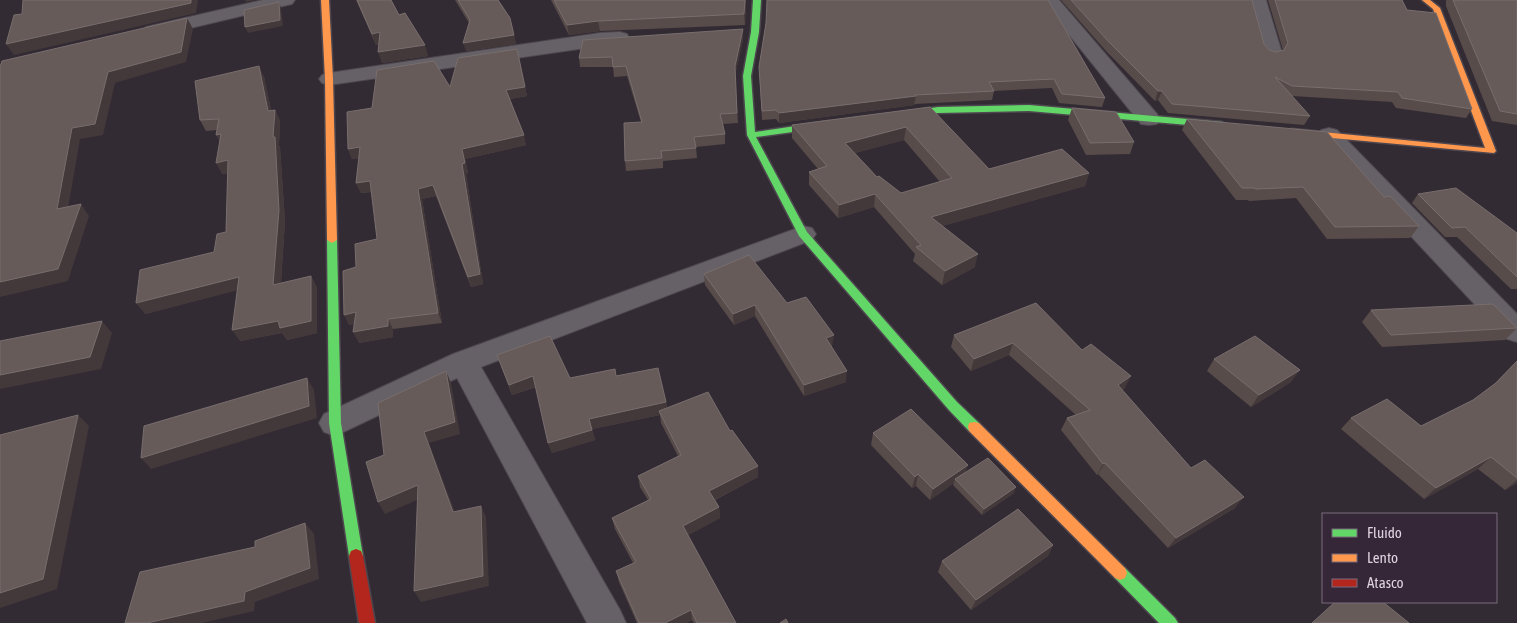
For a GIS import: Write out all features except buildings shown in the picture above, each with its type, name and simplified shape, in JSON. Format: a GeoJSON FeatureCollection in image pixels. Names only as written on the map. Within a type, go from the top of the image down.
{"type":"FeatureCollection","features":[{"type":"Feature","properties":{"kind":"street"},"geometry":{"type":"LineString","coordinates":[[134,35],[286,0]]}},
{"type":"Feature","properties":{"kind":"street"},"geometry":{"type":"LineString","coordinates":[[325,0],[329,79],[335,423],[367,623]]}},
{"type":"Feature","properties":{"kind":"street"},"geometry":{"type":"LineString","coordinates":[[757,0],[755,32],[747,76],[751,135],[803,234],[953,406],[1170,623]]}},
{"type":"Feature","properties":{"kind":"street"},"geometry":{"type":"LineString","coordinates":[[1050,0],[1149,119]]}},
{"type":"Feature","properties":{"kind":"street"},"geometry":{"type":"LineString","coordinates":[[1258,0],[1272,53]]}},
{"type":"Feature","properties":{"kind":"street"},"geometry":{"type":"LineString","coordinates":[[1281,131],[1492,151],[1436,8],[1426,0]]}},
{"type":"Feature","properties":{"kind":"street"},"geometry":{"type":"LineString","coordinates":[[735,33],[755,32]]}},
{"type":"Feature","properties":{"kind":"street"},"geometry":{"type":"LineString","coordinates":[[329,79],[600,39],[638,37]]}},
{"type":"Feature","properties":{"kind":"street"},"geometry":{"type":"LineString","coordinates":[[881,117],[938,110],[1029,108],[1234,126]]}},
{"type":"Feature","properties":{"kind":"street"},"geometry":{"type":"LineString","coordinates":[[751,135],[844,122]]}},
{"type":"Feature","properties":{"kind":"street"},"geometry":{"type":"LineString","coordinates":[[1328,135],[1517,332]]}},
{"type":"Feature","properties":{"kind":"street"},"geometry":{"type":"LineString","coordinates":[[335,423],[463,362],[803,234]]}},
{"type":"Feature","properties":{"kind":"street"},"geometry":{"type":"LineString","coordinates":[[463,362],[608,623]]}},
{"type":"Feature","properties":{"kind":"traffic: fast"},"geometry":{"type":"LineString","coordinates":[[757,0],[755,32],[747,76],[751,135],[803,234],[953,406],[974,427]]}},
{"type":"Feature","properties":{"kind":"traffic: fast"},"geometry":{"type":"LineString","coordinates":[[896,116],[938,110],[1029,108],[1222,125]]}},
{"type":"Feature","properties":{"kind":"traffic: fast"},"geometry":{"type":"LineString","coordinates":[[751,135],[829,124]]}},
{"type":"Feature","properties":{"kind":"traffic: fast"},"geometry":{"type":"LineString","coordinates":[[332,240],[335,423],[356,556]]}},
{"type":"Feature","properties":{"kind":"traffic: fast"},"geometry":{"type":"LineString","coordinates":[[1120,573],[1170,623]]}},
{"type":"Feature","properties":{"kind":"traffic: slow"},"geometry":{"type":"LineString","coordinates":[[325,0],[329,79],[332,240]]}},
{"type":"Feature","properties":{"kind":"traffic: slow"},"geometry":{"type":"LineString","coordinates":[[1292,132],[1491,151],[1436,8],[1426,0]]}},
{"type":"Feature","properties":{"kind":"traffic: slow"},"geometry":{"type":"LineString","coordinates":[[974,427],[1120,573]]}},
{"type":"Feature","properties":{"kind":"traffic: jam"},"geometry":{"type":"LineString","coordinates":[[356,556],[367,623]]}}]}
